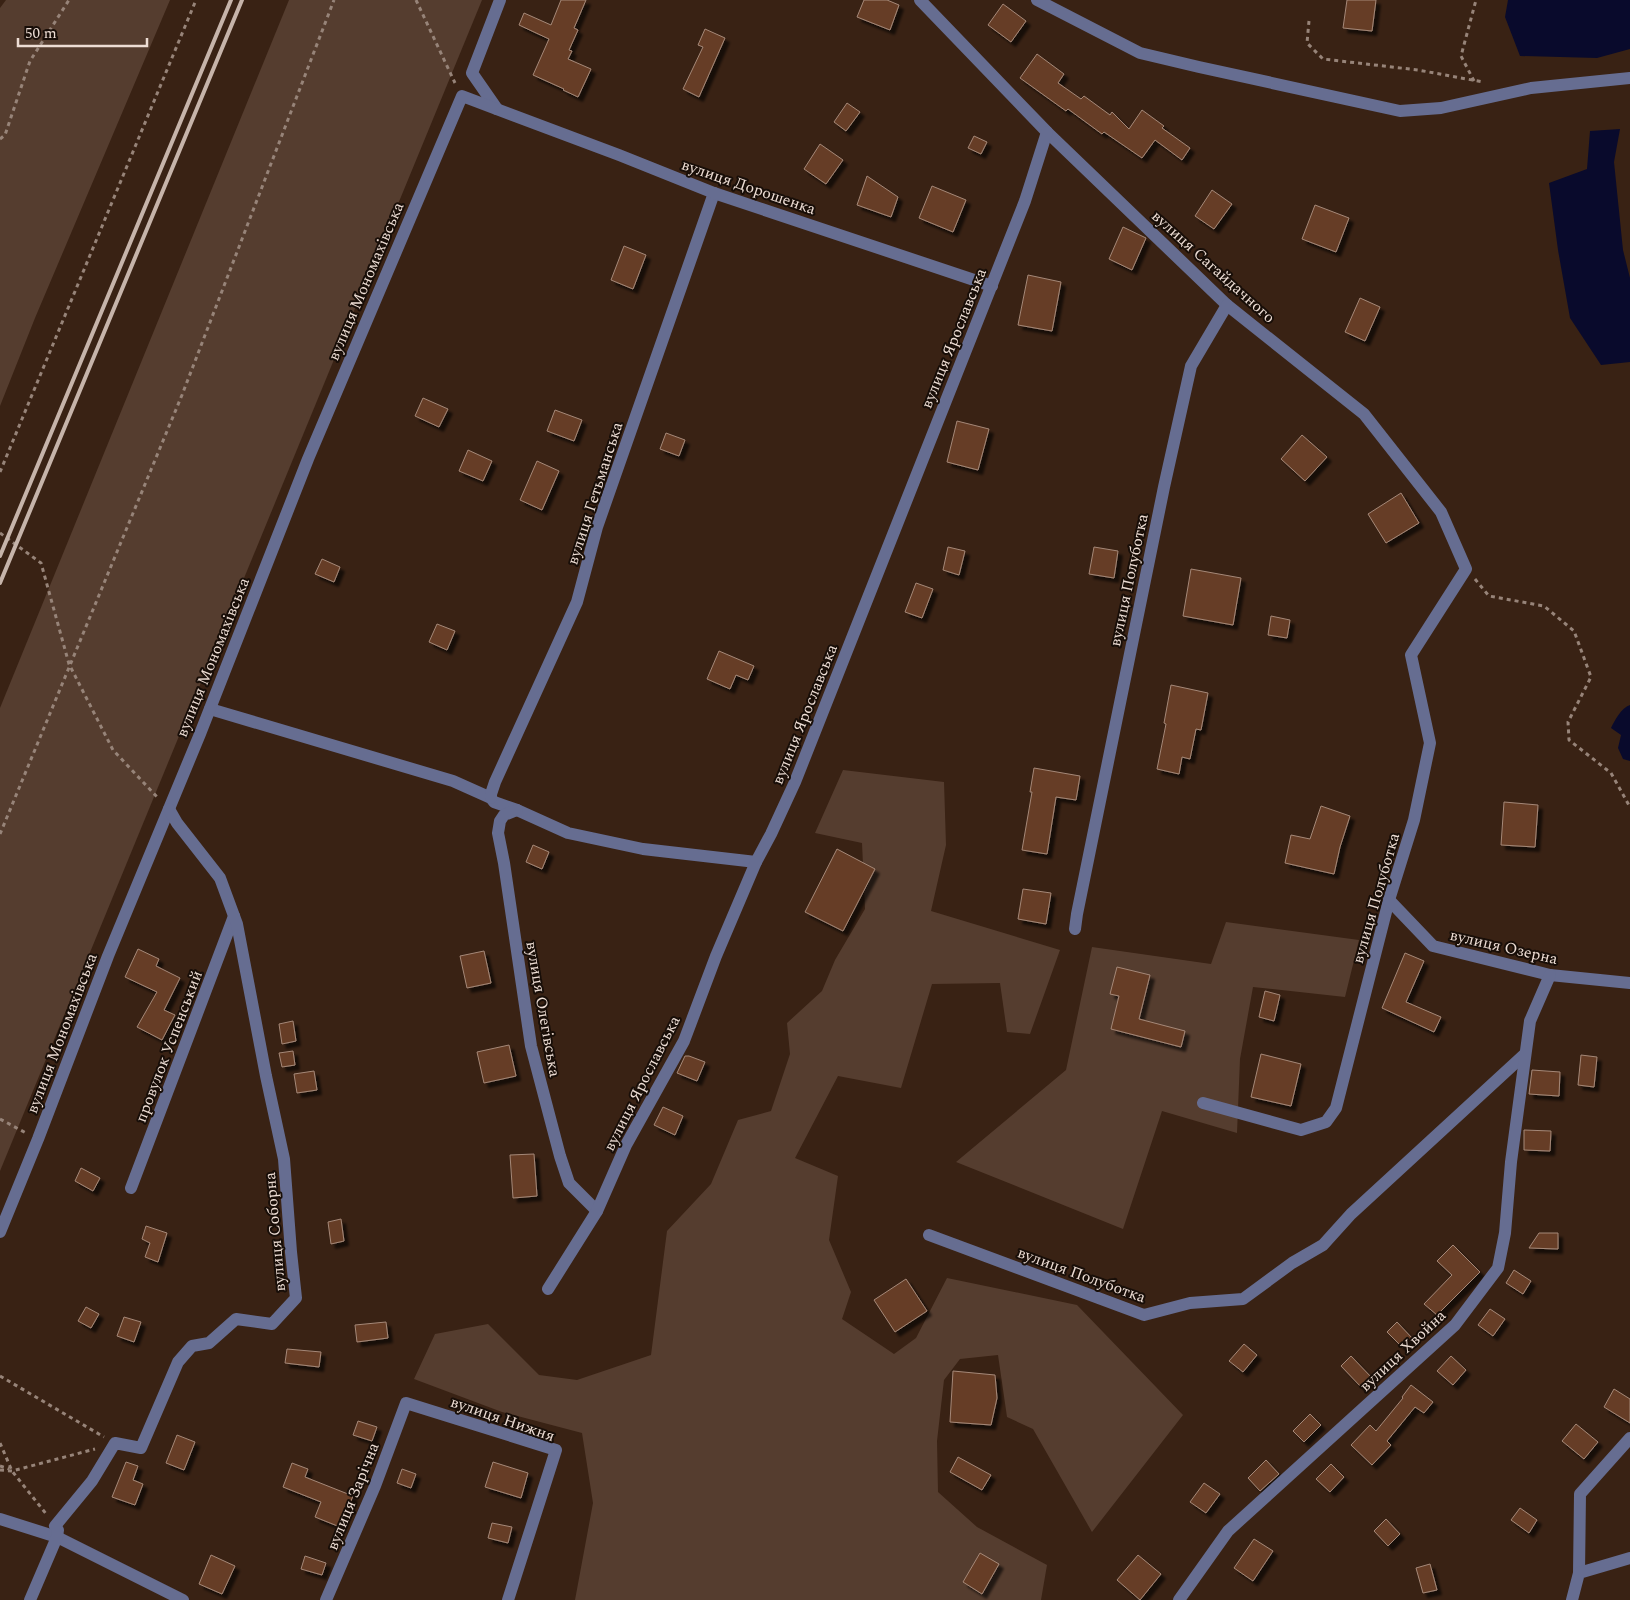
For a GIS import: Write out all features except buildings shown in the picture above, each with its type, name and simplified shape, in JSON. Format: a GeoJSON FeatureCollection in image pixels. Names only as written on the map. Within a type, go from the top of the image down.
{"type":"FeatureCollection","features":[{"type":"Feature","properties":{"kind":"street"},"geometry":{"type":"LineString","coordinates":[[497,109],[472,73],[500,0]]}},
{"type":"Feature","properties":{"kind":"street","name":"вулиця Сагайдачного"},"geometry":{"type":"LineString","coordinates":[[920,0],[1048,132],[1227,305],[1364,414],[1441,512],[1466,569]]}},
{"type":"Feature","properties":{"kind":"street"},"geometry":{"type":"LineString","coordinates":[[1037,0],[1140,53],[1400,111],[1441,108],[1531,88],[1630,78]]}},
{"type":"Feature","properties":{"kind":"street","name":"вулиця Дорошенка"},"geometry":{"type":"LineString","coordinates":[[462,96],[714,193],[992,286]]}},
{"type":"Feature","properties":{"kind":"street","name":"вулиця Мономахівська"},"geometry":{"type":"LineString","coordinates":[[0,1232],[108,956],[210,709],[308,459],[462,96]]}},
{"type":"Feature","properties":{"kind":"street","name":"вулиця Ярославська"},"geometry":{"type":"LineString","coordinates":[[548,1289],[597,1211],[626,1145],[684,1041],[716,956],[756,862],[794,782],[1025,202],[1048,132]]}},
{"type":"Feature","properties":{"kind":"street","name":"вулиця Гетьманська"},"geometry":{"type":"LineString","coordinates":[[491,798],[495,782],[577,602],[598,527],[714,193]]}},
{"type":"Feature","properties":{"kind":"street","name":"вулиця Полуботка"},"geometry":{"type":"LineString","coordinates":[[1075,929],[1076,914],[1191,366],[1227,305]]}},
{"type":"Feature","properties":{"kind":"street","name":"вулиця Полуботка"},"geometry":{"type":"LineString","coordinates":[[1203,1104],[1301,1130],[1326,1122],[1336,1108],[1389,900],[1414,820],[1430,743],[1412,655],[1466,569]]}},
{"type":"Feature","properties":{"kind":"street"},"geometry":{"type":"LineString","coordinates":[[210,709],[453,782],[491,798],[494,802],[517,810],[568,833],[643,849],[756,862]]}},
{"type":"Feature","properties":{"kind":"street","name":"вулиця Соборна"},"geometry":{"type":"LineString","coordinates":[[115,1443],[142,1448],[178,1362],[192,1346],[208,1343],[236,1320],[272,1324],[296,1298],[284,1159],[266,1076],[238,924],[220,878],[169,809]]}},
{"type":"Feature","properties":{"kind":"street","name":"вулиця Олегівська"},"geometry":{"type":"LineString","coordinates":[[517,810],[504,815],[500,821],[498,833],[531,1046],[569,1183],[597,1211]]}},
{"type":"Feature","properties":{"kind":"street","name":"вулиця Озерна"},"geometry":{"type":"LineString","coordinates":[[1389,900],[1433,946],[1550,975],[1630,983]]}},
{"type":"Feature","properties":{"kind":"street","name":"провулок Успенський"},"geometry":{"type":"LineString","coordinates":[[131,1188],[234,916]]}},
{"type":"Feature","properties":{"kind":"street","name":"вулиця Хвойна"},"geometry":{"type":"LineString","coordinates":[[1179,1600],[1228,1531],[1455,1325],[1498,1268],[1505,1233],[1511,1162],[1530,1021],[1550,975]]}},
{"type":"Feature","properties":{"kind":"street","name":"вулиця Полуботка"},"geometry":{"type":"LineString","coordinates":[[929,1235],[1144,1315],[1190,1303],[1243,1299],[1292,1264],[1323,1245],[1351,1214],[1524,1056]]}},
{"type":"Feature","properties":{"kind":"street","name":"вулиця Зарічна"},"geometry":{"type":"LineString","coordinates":[[326,1600],[375,1486],[406,1403]]}},
{"type":"Feature","properties":{"kind":"street","name":"вулиця Нижня"},"geometry":{"type":"LineString","coordinates":[[406,1403],[556,1450],[508,1600]]}},
{"type":"Feature","properties":{"kind":"street"},"geometry":{"type":"LineString","coordinates":[[1572,1600],[1579,1573],[1580,1494],[1630,1438]]}},
{"type":"Feature","properties":{"kind":"street"},"geometry":{"type":"LineString","coordinates":[[30,1600],[56,1531],[92,1482],[115,1443]]}},
{"type":"Feature","properties":{"kind":"street"},"geometry":{"type":"LineString","coordinates":[[0,1519],[56,1531],[183,1600]]}},
{"type":"Feature","properties":{"kind":"street"},"geometry":{"type":"LineString","coordinates":[[1579,1573],[1630,1558]]}},
{"type":"Feature","properties":{"kind":"path"},"geometry":{"type":"LineString","coordinates":[[0,139],[5,135],[30,60],[69,0]]}},
{"type":"Feature","properties":{"kind":"path"},"geometry":{"type":"LineString","coordinates":[[0,472],[196,0]]}},
{"type":"Feature","properties":{"kind":"path"},"geometry":{"type":"LineString","coordinates":[[0,834],[69,664],[182,396],[334,0]]}},
{"type":"Feature","properties":{"kind":"path"},"geometry":{"type":"LineString","coordinates":[[416,0],[462,96]]}},
{"type":"Feature","properties":{"kind":"path"},"geometry":{"type":"LineString","coordinates":[[1474,81],[1461,56],[1476,0]]}},
{"type":"Feature","properties":{"kind":"path"},"geometry":{"type":"LineString","coordinates":[[1309,21],[1307,43],[1323,59],[1418,70],[1484,82]]}},
{"type":"Feature","properties":{"kind":"path"},"geometry":{"type":"LineString","coordinates":[[0,532],[41,563],[69,664],[113,750],[169,809]]}},
{"type":"Feature","properties":{"kind":"path"},"geometry":{"type":"LineString","coordinates":[[1466,569],[1490,596],[1544,606],[1574,631],[1591,677],[1568,722],[1569,740],[1611,773],[1630,806]]}},
{"type":"Feature","properties":{"kind":"path"},"geometry":{"type":"LineString","coordinates":[[0,1119],[38,1139]]}},
{"type":"Feature","properties":{"kind":"path"},"geometry":{"type":"LineString","coordinates":[[0,1376],[115,1443]]}},
{"type":"Feature","properties":{"kind":"path"},"geometry":{"type":"LineString","coordinates":[[0,1443],[12,1470],[56,1531]]}},
{"type":"Feature","properties":{"kind":"path"},"geometry":{"type":"LineString","coordinates":[[0,1470],[12,1470],[115,1443]]}},
{"type":"Feature","properties":{"kind":"path"},"geometry":{"type":"LineString","coordinates":[[0,1466],[12,1470]]}},
{"type":"Feature","properties":{"kind":"shaded area"},"geometry":{"type":"Polygon","coordinates":[[[6,0],[170,0],[35,318],[0,406],[0,8],[6,0]]]}},
{"type":"Feature","properties":{"kind":"shaded area"},"geometry":{"type":"Polygon","coordinates":[[[289,0],[482,0],[0,1171],[0,708],[289,0]]]}},
{"type":"Feature","properties":{"kind":"shaded area"},"geometry":{"type":"Polygon","coordinates":[[[843,770],[944,782],[946,845],[931,911],[1060,950],[1030,1034],[1007,1032],[1000,983],[932,984],[901,1088],[838,1076],[795,1158],[838,1176],[829,1240],[851,1292],[842,1319],[894,1354],[916,1338],[947,1278],[1077,1305],[1183,1415],[1092,1532],[1033,1429],[1007,1417],[998,1355],[960,1359],[944,1380],[937,1441],[938,1492],[977,1527],[1047,1565],[1041,1600],[575,1600],[593,1503],[582,1433],[502,1412],[414,1379],[435,1334],[488,1324],[539,1375],[577,1380],[651,1355],[667,1231],[711,1184],[738,1120],[771,1111],[790,1054],[787,1023],[822,991],[835,960],[865,909],[862,843],[815,833],[843,770]]]}},
{"type":"Feature","properties":{"kind":"shaded area"},"geometry":{"type":"Polygon","coordinates":[[[1226,922],[1359,940],[1345,997],[1253,987],[1240,1059],[1237,1133],[1162,1111],[1123,1229],[956,1162],[1066,1070],[1092,947],[1211,964],[1226,922]]]}},
{"type":"Feature","properties":{"kind":"water"},"geometry":{"type":"Polygon","coordinates":[[[1508,0],[1630,0],[1630,49],[1597,58],[1520,56],[1505,17],[1508,0]]]}},
{"type":"Feature","properties":{"kind":"water"},"geometry":{"type":"Polygon","coordinates":[[[1620,129],[1614,162],[1623,250],[1630,278],[1630,362],[1601,365],[1570,318],[1549,183],[1587,169],[1590,131],[1620,129]]]}},
{"type":"Feature","properties":{"kind":"water"},"geometry":{"type":"Polygon","coordinates":[[[1630,705],[1630,761],[1623,759],[1618,748],[1621,735],[1611,728],[1621,711],[1630,705]]]}},
{"type":"Feature","properties":{"kind":"railway"},"geometry":{"type":"LineString","coordinates":[[0,556],[231,0]]}},
{"type":"Feature","properties":{"kind":"railway"},"geometry":{"type":"LineString","coordinates":[[0,583],[242,0]]}}]}
